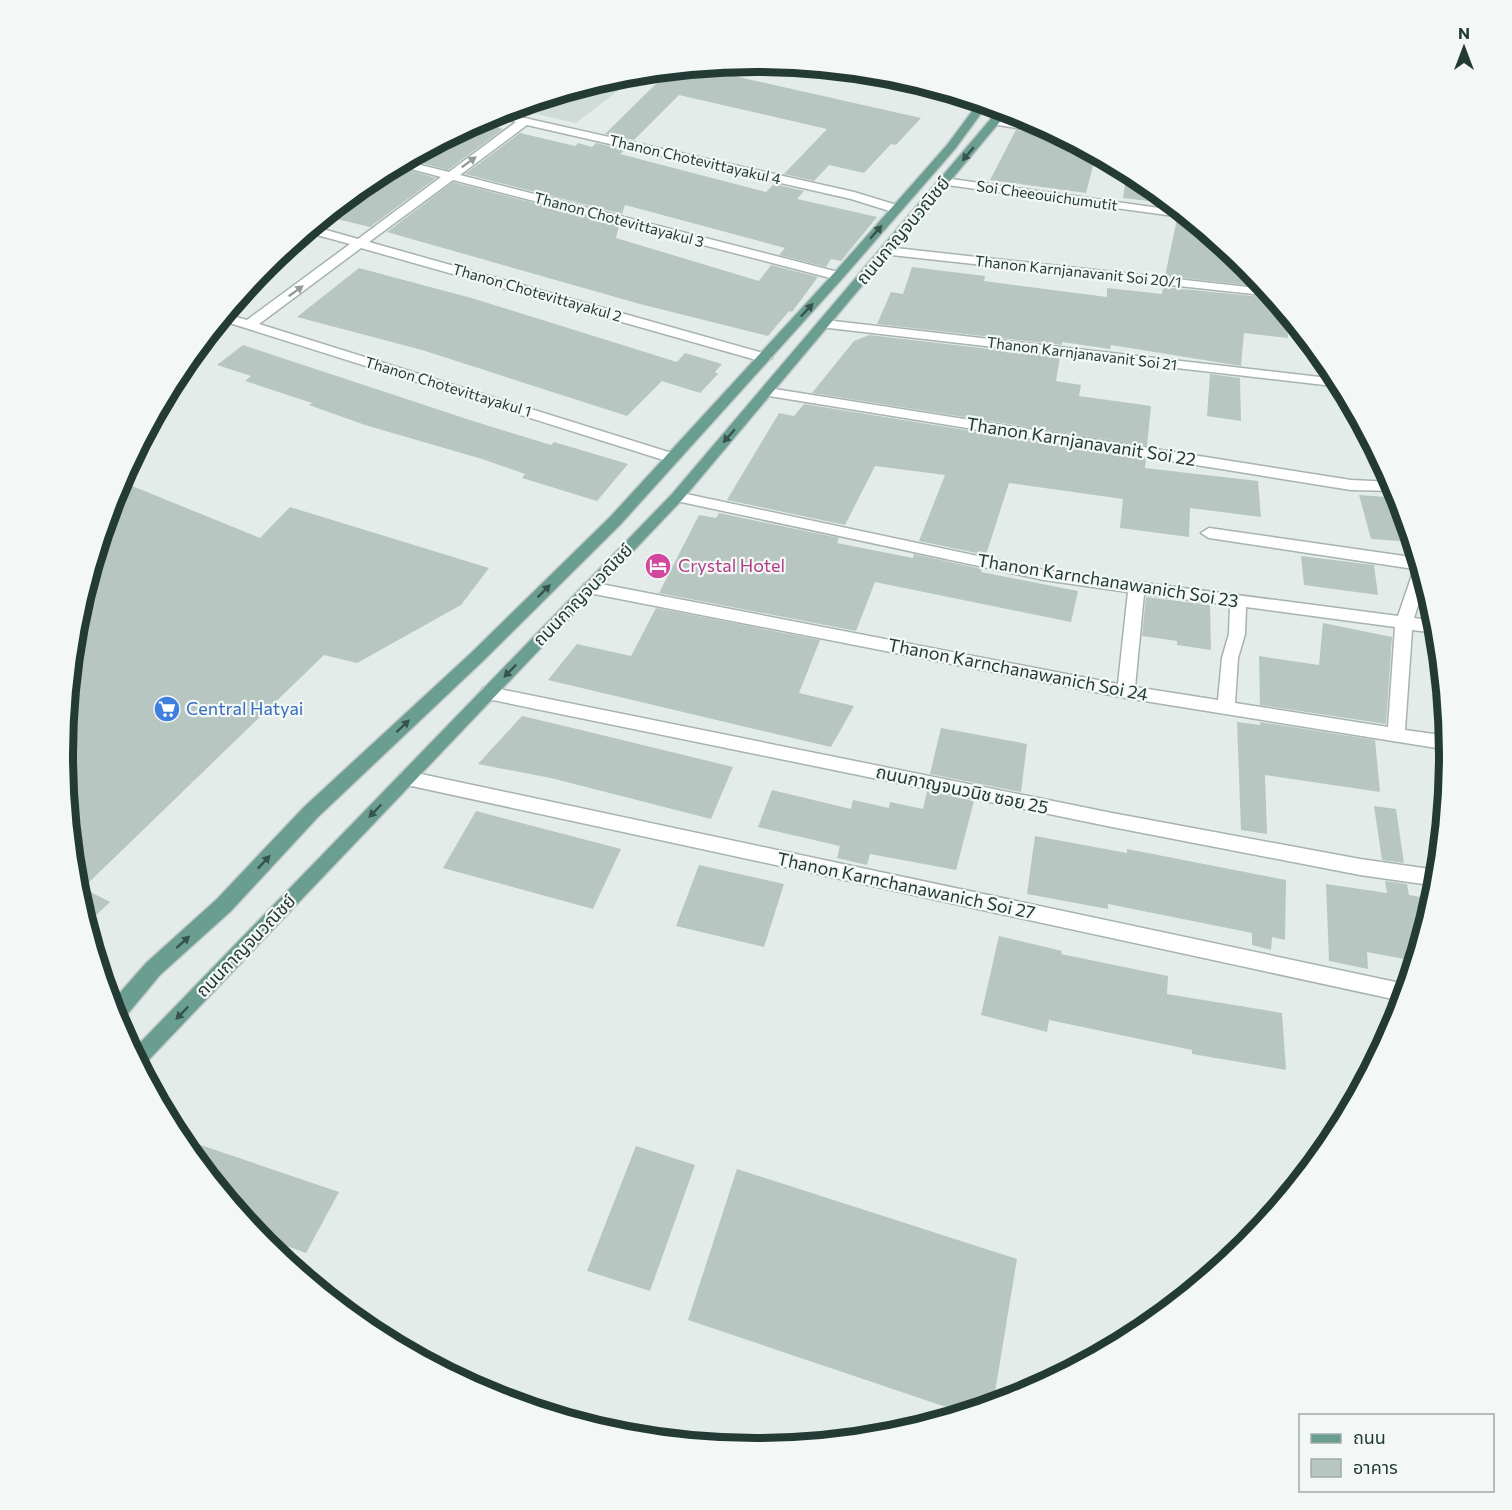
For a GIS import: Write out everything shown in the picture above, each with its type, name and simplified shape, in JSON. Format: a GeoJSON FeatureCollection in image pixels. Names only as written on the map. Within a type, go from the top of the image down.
{"type":"FeatureCollection","features":[{"type":"Feature","properties":{"kind":"main road","name":"ถนนกาญจนวณิชย์"},"geometry":{"type":"LineString","coordinates":[[121,1006],[153,969],[224,905],[311,812],[494,641],[615,521],[838,276],[951,147],[979,109]]}},
{"type":"Feature","properties":{"kind":"main road","name":"ถนนกาญจนวณิชย์"},"geometry":{"type":"LineString","coordinates":[[142,1055],[677,497],[999,117]]}},
{"type":"Feature","properties":{"kind":"main road"},"geometry":{"type":"LineString","coordinates":[[838,276],[862,281]]}},
{"type":"Feature","properties":{"kind":"main road"},"geometry":{"type":"LineString","coordinates":[[765,358],[788,366]]}},
{"type":"Feature","properties":{"kind":"main road"},"geometry":{"type":"LineString","coordinates":[[117,995],[153,969]]}},
{"type":"Feature","properties":{"kind":"street","name":"Thanon Chotevittayakul 4"},"geometry":{"type":"LineString","coordinates":[[511,118],[854,196],[896,208]]}},
{"type":"Feature","properties":{"kind":"street"},"geometry":{"type":"LineString","coordinates":[[249,325],[525,121]]}},
{"type":"Feature","properties":{"kind":"street"},"geometry":{"type":"LineString","coordinates":[[996,122],[1022,126]]}},
{"type":"Feature","properties":{"kind":"street","name":"Thanon Chotevittayakul 3"},"geometry":{"type":"LineString","coordinates":[[411,166],[838,276]]}},
{"type":"Feature","properties":{"kind":"street","name":"Soi Cheeouichumutit"},"geometry":{"type":"LineString","coordinates":[[944,182],[1172,213]]}},
{"type":"Feature","properties":{"kind":"street","name":"Thanon Chotevittayakul 2"},"geometry":{"type":"LineString","coordinates":[[318,231],[765,358]]}},
{"type":"Feature","properties":{"kind":"street","name":"Thanon Karnjanavanit Soi 20/1"},"geometry":{"type":"LineString","coordinates":[[886,251],[1258,292]]}},
{"type":"Feature","properties":{"kind":"street","name":"Thanon Chotevittayakul 1"},"geometry":{"type":"LineString","coordinates":[[230,319],[673,458]]}},
{"type":"Feature","properties":{"kind":"street","name":"Thanon Karnjanavanit Soi 21"},"geometry":{"type":"LineString","coordinates":[[825,324],[1327,382]]}},
{"type":"Feature","properties":{"kind":"street","name":"Thanon Karnjanavanit Soi 22"},"geometry":{"type":"LineString","coordinates":[[768,392],[1351,484],[1384,486]]}},
{"type":"Feature","properties":{"kind":"street","name":"Thanon Karnchanawanich Soi 23"},"geometry":{"type":"LineString","coordinates":[[677,497],[1044,574],[1427,626]]}},
{"type":"Feature","properties":{"kind":"street"},"geometry":{"type":"LineString","coordinates":[[1209,534],[1411,563]]}},
{"type":"Feature","properties":{"kind":"street"},"geometry":{"type":"LineString","coordinates":[[1396,736],[1404,623],[1417,583]]}},
{"type":"Feature","properties":{"kind":"street"},"geometry":{"type":"LineString","coordinates":[[1126,692],[1137,587]]}},
{"type":"Feature","properties":{"kind":"street","name":"Thanon Karnchanawanich Soi 24"},"geometry":{"type":"LineString","coordinates":[[590,588],[1126,692],[1439,742]]}},
{"type":"Feature","properties":{"kind":"street"},"geometry":{"type":"LineString","coordinates":[[1226,707],[1230,658],[1237,634],[1238,602]]}},
{"type":"Feature","properties":{"kind":"street","name":"ถนนกาญจนวนิช ซอย 25"},"geometry":{"type":"LineString","coordinates":[[489,693],[1112,820],[1360,867],[1428,877]]}},
{"type":"Feature","properties":{"kind":"street","name":"Thanon Karnchanawanich Soi 27"},"geometry":{"type":"LineString","coordinates":[[407,778],[1397,991]]}},
{"type":"Feature","properties":{"kind":"shaded area"},"geometry":{"type":"Polygon","coordinates":[[[626,85],[576,123],[526,112],[579,95],[626,85]]]}},
{"type":"Feature","properties":{"kind":"building"},"geometry":{"type":"Polygon","coordinates":[[[709,73],[719,75],[721,73],[921,118],[896,145],[891,144],[864,173],[829,165],[814,181],[784,174],[827,129],[679,95],[634,140],[605,134],[661,79],[709,73]]]}},
{"type":"Feature","properties":{"kind":"building"},"geometry":{"type":"Polygon","coordinates":[[[492,125],[503,129],[448,170],[418,162],[454,142],[492,125]]]}},
{"type":"Feature","properties":{"kind":"building"},"geometry":{"type":"Polygon","coordinates":[[[1016,130],[1040,134],[1094,162],[1086,193],[990,180],[1016,130]]]}},
{"type":"Feature","properties":{"kind":"building"},"geometry":{"type":"Polygon","coordinates":[[[520,133],[575,146],[578,143],[592,147],[596,143],[625,150],[620,154],[766,192],[774,184],[804,191],[797,199],[877,217],[841,261],[831,259],[826,267],[779,255],[785,248],[625,205],[622,214],[465,174],[520,133]]]}},
{"type":"Feature","properties":{"kind":"building"},"geometry":{"type":"Polygon","coordinates":[[[405,169],[436,178],[370,227],[334,218],[405,169]]]}},
{"type":"Feature","properties":{"kind":"building"},"geometry":{"type":"Polygon","coordinates":[[[1126,181],[1156,202],[1123,198],[1126,181]]]}},
{"type":"Feature","properties":{"kind":"building"},"geometry":{"type":"Polygon","coordinates":[[[453,182],[619,225],[616,238],[759,281],[771,265],[818,277],[792,312],[789,311],[768,336],[640,304],[387,232],[453,182]]]}},
{"type":"Feature","properties":{"kind":"building"},"geometry":{"type":"Polygon","coordinates":[[[1177,219],[1179,219],[1206,241],[1252,286],[1165,276],[1177,219]]]}},
{"type":"Feature","properties":{"kind":"building"},"geometry":{"type":"Polygon","coordinates":[[[912,267],[985,276],[984,281],[1107,297],[1107,288],[1162,294],[1163,287],[1262,297],[1287,326],[1288,338],[1244,333],[1241,366],[1111,345],[1110,349],[1062,342],[1062,345],[877,324],[891,292],[903,294],[912,267]]]}},
{"type":"Feature","properties":{"kind":"building"},"geometry":{"type":"Polygon","coordinates":[[[359,268],[475,299],[677,362],[685,353],[722,364],[715,372],[718,374],[700,393],[662,381],[627,416],[422,350],[297,317],[359,268]]]}},
{"type":"Feature","properties":{"kind":"building"},"geometry":{"type":"Polygon","coordinates":[[[869,335],[1060,357],[1056,381],[1081,385],[1079,396],[1151,406],[1147,446],[812,393],[854,341],[869,335]]]}},
{"type":"Feature","properties":{"kind":"building"},"geometry":{"type":"Polygon","coordinates":[[[243,345],[473,421],[551,445],[554,442],[628,464],[597,501],[522,478],[525,474],[482,459],[365,425],[309,405],[312,403],[245,381],[251,376],[217,365],[243,345]]]}},
{"type":"Feature","properties":{"kind":"building"},"geometry":{"type":"Polygon","coordinates":[[[1210,374],[1240,378],[1241,421],[1207,416],[1210,374]]]}},
{"type":"Feature","properties":{"kind":"building"},"geometry":{"type":"Polygon","coordinates":[[[804,404],[1146,459],[1145,468],[1258,481],[1261,517],[1190,508],[1189,537],[1120,528],[1123,499],[1009,483],[986,555],[919,541],[945,475],[875,466],[845,525],[727,500],[779,413],[794,416],[804,404]]]}},
{"type":"Feature","properties":{"kind":"building","name":"Central Hatyai"},"geometry":{"type":"Polygon","coordinates":[[[129,485],[260,538],[290,507],[489,568],[461,605],[357,663],[324,655],[86,885],[74,800],[74,710],[86,622],[96,578],[109,535],[129,485]]]}},
{"type":"Feature","properties":{"kind":"building"},"geometry":{"type":"Polygon","coordinates":[[[1359,495],[1388,497],[1405,541],[1371,539],[1359,495]]]}},
{"type":"Feature","properties":{"kind":"building","name":"Crystal Hotel"},"geometry":{"type":"Polygon","coordinates":[[[719,513],[839,538],[837,543],[913,558],[914,554],[982,569],[981,572],[1078,591],[1071,622],[875,582],[856,631],[659,593],[699,515],[716,518],[719,513]]]}},
{"type":"Feature","properties":{"kind":"building"},"geometry":{"type":"Polygon","coordinates":[[[1301,556],[1374,565],[1378,595],[1304,585],[1301,556]]]}},
{"type":"Feature","properties":{"kind":"building"},"geometry":{"type":"Polygon","coordinates":[[[1146,597],[1210,605],[1211,650],[1177,645],[1177,641],[1142,636],[1146,597]]]}},
{"type":"Feature","properties":{"kind":"building"},"geometry":{"type":"Polygon","coordinates":[[[656,608],[820,640],[799,693],[854,706],[831,747],[548,680],[577,644],[631,656],[656,608]]]}},
{"type":"Feature","properties":{"kind":"building"},"geometry":{"type":"Polygon","coordinates":[[[1323,623],[1392,637],[1386,724],[1260,705],[1259,656],[1319,665],[1323,623]]]}},
{"type":"Feature","properties":{"kind":"building"},"geometry":{"type":"Polygon","coordinates":[[[522,716],[733,767],[711,819],[551,778],[478,764],[522,716]]]}},
{"type":"Feature","properties":{"kind":"building"},"geometry":{"type":"Polygon","coordinates":[[[1237,722],[1260,725],[1260,722],[1375,740],[1380,792],[1265,775],[1267,834],[1241,830],[1237,722]]]}},
{"type":"Feature","properties":{"kind":"building"},"geometry":{"type":"Polygon","coordinates":[[[941,728],[1027,744],[1021,792],[930,774],[941,728]]]}},
{"type":"Feature","properties":{"kind":"building"},"geometry":{"type":"Polygon","coordinates":[[[772,790],[851,809],[853,800],[889,808],[890,802],[923,809],[927,791],[974,801],[956,870],[870,854],[867,865],[837,858],[840,846],[758,827],[772,790]]]}},
{"type":"Feature","properties":{"kind":"building"},"geometry":{"type":"Polygon","coordinates":[[[1374,806],[1396,809],[1404,863],[1382,860],[1374,806]]]}},
{"type":"Feature","properties":{"kind":"building"},"geometry":{"type":"Polygon","coordinates":[[[476,811],[621,849],[593,909],[443,868],[476,811]]]}},
{"type":"Feature","properties":{"kind":"building"},"geometry":{"type":"Polygon","coordinates":[[[1035,836],[1127,853],[1127,849],[1286,880],[1285,940],[1272,937],[1271,950],[1252,945],[1252,933],[1108,904],[1108,909],[1027,894],[1035,836]]]}},
{"type":"Feature","properties":{"kind":"building"},"geometry":{"type":"Polygon","coordinates":[[[699,865],[784,884],[764,947],[676,926],[699,865]]]}},
{"type":"Feature","properties":{"kind":"building"},"geometry":{"type":"Polygon","coordinates":[[[1385,881],[1407,884],[1409,895],[1424,897],[1408,960],[1367,952],[1368,969],[1329,961],[1326,884],[1387,893],[1385,881]]]}},
{"type":"Feature","properties":{"kind":"building","name":"Central Hatyai"},"geometry":{"type":"Polygon","coordinates":[[[86,890],[110,902],[93,918],[86,890]]]}},
{"type":"Feature","properties":{"kind":"building"},"geometry":{"type":"Polygon","coordinates":[[[999,936],[1062,951],[1061,954],[1168,976],[1167,994],[1282,1013],[1286,1070],[1192,1054],[1192,1050],[1049,1020],[1047,1032],[981,1015],[999,936]]]}},
{"type":"Feature","properties":{"kind":"building"},"geometry":{"type":"Polygon","coordinates":[[[194,1143],[339,1192],[306,1253],[278,1243],[273,1238],[242,1205],[194,1143]]]}},
{"type":"Feature","properties":{"kind":"building"},"geometry":{"type":"Polygon","coordinates":[[[636,1146],[695,1165],[650,1291],[587,1271],[636,1146]]]}},
{"type":"Feature","properties":{"kind":"building"},"geometry":{"type":"Polygon","coordinates":[[[737,1169],[1017,1259],[995,1395],[952,1409],[688,1320],[737,1169]]]}},
{"type":"Feature","properties":{"kind":"place","name":"Crystal Hotel"},"geometry":{"type":"Point","coordinates":[658,566]}},
{"type":"Feature","properties":{"kind":"place","name":"Central Hatyai"},"geometry":{"type":"Point","coordinates":[167,709]}}]}
